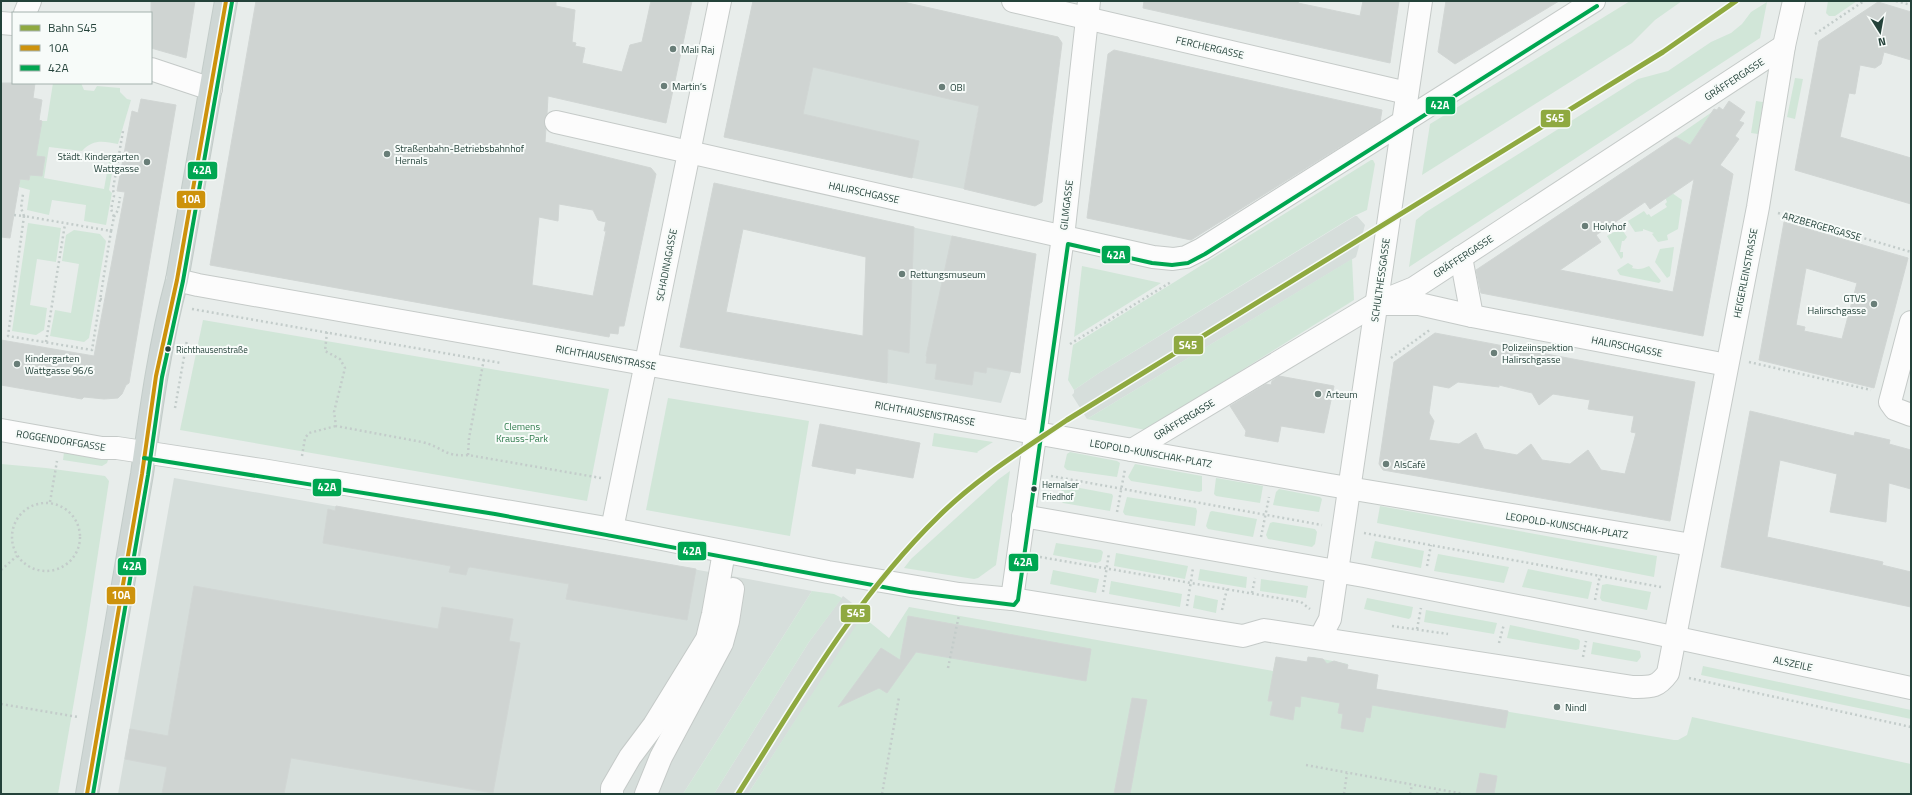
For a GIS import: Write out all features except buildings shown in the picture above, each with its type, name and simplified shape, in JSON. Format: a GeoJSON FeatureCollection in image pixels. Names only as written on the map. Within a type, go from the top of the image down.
{"type":"FeatureCollection","features":[{"type":"Feature","properties":{"kind":"main road"},"geometry":{"type":"LineString","coordinates":[[87,794],[170,306],[178,280],[226,1]]}},
{"type":"Feature","properties":{"kind":"street"},"geometry":{"type":"LineString","coordinates":[[25,12],[30,1]]}},
{"type":"Feature","properties":{"kind":"street","name":"SCHADINAGASSE"},"geometry":{"type":"LineString","coordinates":[[612,529],[720,1]]}},
{"type":"Feature","properties":{"kind":"street","name":"FERCHERGASSE"},"geometry":{"type":"LineString","coordinates":[[1013,1],[1088,10],[1407,93]]}},
{"type":"Feature","properties":{"kind":"street","name":"SCHULTHESSGASSE"},"geometry":{"type":"LineString","coordinates":[[1350,488],[1421,1]]}},
{"type":"Feature","properties":{"kind":"street","name":"HALIRSCHGASSE"},"geometry":{"type":"LineString","coordinates":[[556,122],[1153,257],[1174,269],[1186,257],[1202,250],[1594,1]]}},
{"type":"Feature","properties":{"kind":"street","name":"HEIGERLEINSTRASSE"},"geometry":{"type":"LineString","coordinates":[[1692,545],[1758,207],[1784,46],[1794,1]]}},
{"type":"Feature","properties":{"kind":"street","name":"GILMGASSE"},"geometry":{"type":"LineString","coordinates":[[1034,433],[1062,237],[1088,10]]}},
{"type":"Feature","properties":{"kind":"street"},"geometry":{"type":"LineString","coordinates":[[1,23],[12,24]]}},
{"type":"Feature","properties":{"kind":"street","name":"GRÄFFERGASSE"},"geometry":{"type":"LineString","coordinates":[[1130,450],[1377,304],[1414,288],[1784,46]]}},
{"type":"Feature","properties":{"kind":"street"},"geometry":{"type":"LineString","coordinates":[[152,69],[211,89]]}},
{"type":"Feature","properties":{"kind":"street"},"geometry":{"type":"LineString","coordinates":[[1461,257],[1472,316]]}},
{"type":"Feature","properties":{"kind":"street","name":"RICHTHAUSENSTRASSE"},"geometry":{"type":"LineString","coordinates":[[178,280],[198,285],[1034,433]]}},
{"type":"Feature","properties":{"kind":"street","name":"HALIRSCHGASSE"},"geometry":{"type":"LineString","coordinates":[[1377,304],[1419,304],[1472,316],[1727,365]]}},
{"type":"Feature","properties":{"kind":"street"},"geometry":{"type":"LineString","coordinates":[[1911,322],[1890,402],[1894,408],[1911,415]]}},
{"type":"Feature","properties":{"kind":"street","name":"ROGGENDORFGASSE"},"geometry":{"type":"LineString","coordinates":[[1,430],[102,448],[118,448],[145,452]]}},
{"type":"Feature","properties":{"kind":"street"},"geometry":{"type":"LineString","coordinates":[[1012,599],[1034,433]]}},
{"type":"Feature","properties":{"kind":"street","name":"LEOPOLD-KUNSCHAK-PLATZ"},"geometry":{"type":"LineString","coordinates":[[1034,433],[1692,545]]}},
{"type":"Feature","properties":{"kind":"street"},"geometry":{"type":"LineString","coordinates":[[145,452],[612,529],[828,572],[959,594],[1012,599],[1243,636],[1264,630],[1325,629],[1633,687],[1649,687],[1660,684],[1668,673],[1692,545]]}},
{"type":"Feature","properties":{"kind":"street"},"geometry":{"type":"LineString","coordinates":[[1325,629],[1337,571],[1350,488]]}},
{"type":"Feature","properties":{"kind":"street"},"geometry":{"type":"LineString","coordinates":[[1023,516],[1337,571],[1675,638]]}},
{"type":"Feature","properties":{"kind":"street"},"geometry":{"type":"LineString","coordinates":[[612,794],[612,788],[630,757],[654,725],[707,639],[731,553]]}},
{"type":"Feature","properties":{"kind":"street"},"geometry":{"type":"LineString","coordinates":[[646,794],[661,757],[722,643],[728,621],[731,553]]}},
{"type":"Feature","properties":{"kind":"street","name":"ALSZEILE"},"geometry":{"type":"LineString","coordinates":[[1675,638],[1911,688]]}},
{"type":"Feature","properties":{"kind":"path"},"geometry":{"type":"LineString","coordinates":[[1815,34],[1864,1]]}},
{"type":"Feature","properties":{"kind":"path"},"geometry":{"type":"LineString","coordinates":[[1896,1],[1911,5]]}},
{"type":"Feature","properties":{"kind":"path"},"geometry":{"type":"LineString","coordinates":[[114,217],[111,209],[114,196],[113,189],[123,131]]}},
{"type":"Feature","properties":{"kind":"path"},"geometry":{"type":"LineString","coordinates":[[23,194],[21,208],[24,216],[8,336],[92,350],[111,231],[114,217],[118,210],[120,197]]}},
{"type":"Feature","properties":{"kind":"path","name":"ARZBERGERGASSE"},"geometry":{"type":"LineString","coordinates":[[1758,207],[1911,252]]}},
{"type":"Feature","properties":{"kind":"path"},"geometry":{"type":"LineString","coordinates":[[14,215],[111,231]]}},
{"type":"Feature","properties":{"kind":"path"},"geometry":{"type":"LineString","coordinates":[[46,342],[65,224]]}},
{"type":"Feature","properties":{"kind":"path"},"geometry":{"type":"LineString","coordinates":[[1068,346],[1174,269]]}},
{"type":"Feature","properties":{"kind":"path"},"geometry":{"type":"LineString","coordinates":[[100,299],[105,300]]}},
{"type":"Feature","properties":{"kind":"path"},"geometry":{"type":"LineString","coordinates":[[170,306],[507,364]]}},
{"type":"Feature","properties":{"kind":"path"},"geometry":{"type":"LineString","coordinates":[[1390,358],[1435,327]]}},
{"type":"Feature","properties":{"kind":"path"},"geometry":{"type":"LineString","coordinates":[[327,333],[325,350],[340,359],[345,368],[334,412],[336,426]]}},
{"type":"Feature","properties":{"kind":"path"},"geometry":{"type":"LineString","coordinates":[[468,455],[469,438],[484,360]]}},
{"type":"Feature","properties":{"kind":"path"},"geometry":{"type":"LineString","coordinates":[[1727,365],[1754,362],[1876,391]]}},
{"type":"Feature","properties":{"kind":"path"},"geometry":{"type":"LineString","coordinates":[[296,476],[304,444],[309,433],[336,426],[422,442],[436,446],[449,454],[468,455],[622,482]]}},
{"type":"Feature","properties":{"kind":"path"},"geometry":{"type":"LineString","coordinates":[[50,502],[60,440]]}},
{"type":"Feature","properties":{"kind":"path"},"geometry":{"type":"LineString","coordinates":[[1116,516],[1130,450]]}},
{"type":"Feature","properties":{"kind":"path"},"geometry":{"type":"LineString","coordinates":[[1261,542],[1273,474]]}},
{"type":"Feature","properties":{"kind":"path"},"geometry":{"type":"LineString","coordinates":[[50,502],[68,510],[80,525],[80,545],[71,562],[54,571],[34,570],[17,556],[12,544],[12,527],[20,513],[34,504],[50,502]]}},
{"type":"Feature","properties":{"kind":"path"},"geometry":{"type":"LineString","coordinates":[[1426,572],[1431,545]]}},
{"type":"Feature","properties":{"kind":"path"},"geometry":{"type":"LineString","coordinates":[[1103,594],[1109,550]]}},
{"type":"Feature","properties":{"kind":"path"},"geometry":{"type":"LineString","coordinates":[[1,570],[17,556]]}},
{"type":"Feature","properties":{"kind":"path"},"geometry":{"type":"LineString","coordinates":[[1018,556],[1047,558],[1301,602],[1316,615],[1325,629]]}},
{"type":"Feature","properties":{"kind":"path"},"geometry":{"type":"LineString","coordinates":[[1187,609],[1194,564]]}},
{"type":"Feature","properties":{"kind":"path"},"geometry":{"type":"LineString","coordinates":[[1252,593],[1255,574]]}},
{"type":"Feature","properties":{"kind":"path"},"geometry":{"type":"LineString","coordinates":[[1594,603],[1600,575]]}},
{"type":"Feature","properties":{"kind":"path"},"geometry":{"type":"LineString","coordinates":[[1221,614],[1227,588]]}},
{"type":"Feature","properties":{"kind":"path"},"geometry":{"type":"LineString","coordinates":[[1418,629],[1421,605]]}},
{"type":"Feature","properties":{"kind":"path"},"geometry":{"type":"LineString","coordinates":[[948,668],[959,613]]}},
{"type":"Feature","properties":{"kind":"path"},"geometry":{"type":"LineString","coordinates":[[1499,644],[1505,620]]}},
{"type":"Feature","properties":{"kind":"path"},"geometry":{"type":"LineString","coordinates":[[1583,658],[1587,636]]}},
{"type":"Feature","properties":{"kind":"path"},"geometry":{"type":"LineString","coordinates":[[1668,673],[1911,727]]}},
{"type":"Feature","properties":{"kind":"path"},"geometry":{"type":"LineString","coordinates":[[882,794],[899,697]]}},
{"type":"Feature","properties":{"kind":"path"},"geometry":{"type":"LineString","coordinates":[[1,704],[79,718]]}},
{"type":"Feature","properties":{"kind":"path"},"geometry":{"type":"LineString","coordinates":[[1306,765],[1464,794]]}},
{"type":"Feature","properties":{"kind":"path"},"geometry":{"type":"LineString","coordinates":[[1344,794],[1347,773]]}},
{"type":"Feature","properties":{"kind":"path"},"geometry":{"type":"LineString","coordinates":[[1410,794],[1412,785]]}},
{"type":"Feature","properties":{"kind":"path"},"geometry":{"type":"LineString","coordinates":[[1437,794],[1438,789]]}},
{"type":"Feature","properties":{"kind":"shaded area","name":"OBI"},"geometry":{"type":"Polygon","coordinates":[[[753,1],[899,1],[1058,37],[979,104],[964,189],[724,137],[753,1]]]}},
{"type":"Feature","properties":{"kind":"shaded area"},"geometry":{"type":"Polygon","coordinates":[[[1357,216],[1365,225],[1356,257],[1087,419],[1072,395],[1074,390],[1099,373],[1357,216]]]}},
{"type":"Feature","properties":{"kind":"shaded area"},"geometry":{"type":"Polygon","coordinates":[[[893,223],[1036,254],[1020,373],[1011,372],[1001,403],[887,383],[893,223]]]}},
{"type":"Feature","properties":{"kind":"shaded area"},"geometry":{"type":"Polygon","coordinates":[[[174,478],[812,591],[683,794],[118,794],[174,478]]]}},
{"type":"Feature","properties":{"kind":"shaded area"},"geometry":{"type":"Polygon","coordinates":[[[843,596],[865,613],[748,794],[714,794],[809,642],[843,596]]]}},
{"type":"Feature","properties":{"kind":"green space"},"geometry":{"type":"Polygon","coordinates":[[[1630,1],[1682,1],[1655,20],[1632,43],[1422,175],[1430,124],[1630,1]]]}},
{"type":"Feature","properties":{"kind":"green space"},"geometry":{"type":"Polygon","coordinates":[[[1828,1],[1857,1],[1835,16],[1829,16],[1826,13],[1828,1]]]}},
{"type":"Feature","properties":{"kind":"green space"},"geometry":{"type":"Polygon","coordinates":[[[1767,2],[1760,38],[1409,267],[1416,220],[1426,212],[1638,79],[1668,71],[1711,42],[1731,33],[1742,24],[1751,12],[1767,2]]]}},
{"type":"Feature","properties":{"kind":"green space"},"geometry":{"type":"Polygon","coordinates":[[[1795,78],[1803,79],[1795,119],[1787,117],[1795,78]]]}},
{"type":"Feature","properties":{"kind":"green space"},"geometry":{"type":"Polygon","coordinates":[[[53,84],[81,84],[84,90],[94,91],[97,86],[120,88],[120,92],[127,99],[131,100],[118,144],[98,142],[90,144],[82,151],[49,147],[44,178],[104,189],[109,161],[114,162],[109,190],[112,193],[106,225],[84,221],[86,205],[52,200],[49,215],[27,210],[30,190],[19,187],[20,179],[29,180],[42,121],[47,121],[53,84]]]}},
{"type":"Feature","properties":{"kind":"green space"},"geometry":{"type":"Polygon","coordinates":[[[1756,101],[1763,102],[1758,134],[1751,133],[1756,101]]]}},
{"type":"Feature","properties":{"kind":"green space"},"geometry":{"type":"Polygon","coordinates":[[[1712,112],[1690,145],[1676,137],[1712,112]]]}},
{"type":"Feature","properties":{"kind":"green space"},"geometry":{"type":"Polygon","coordinates":[[[1373,160],[1375,164],[1367,210],[1354,216],[1099,373],[1074,390],[1068,380],[1073,345],[1373,160]]]}},
{"type":"Feature","properties":{"kind":"green space"},"geometry":{"type":"Polygon","coordinates":[[[1672,193],[1682,200],[1678,229],[1667,235],[1668,240],[1658,242],[1652,234],[1654,233],[1643,229],[1643,231],[1635,232],[1628,221],[1644,211],[1651,217],[1667,207],[1665,204],[1667,202],[1665,197],[1672,193]]]}},
{"type":"Feature","properties":{"kind":"green space"},"geometry":{"type":"Polygon","coordinates":[[[28,223],[61,228],[56,262],[37,259],[30,305],[47,308],[44,330],[36,335],[12,331],[28,223]]]}},
{"type":"Feature","properties":{"kind":"green space"},"geometry":{"type":"Polygon","coordinates":[[[1621,228],[1627,237],[1624,241],[1622,241],[1620,252],[1623,252],[1623,257],[1621,259],[1607,236],[1621,228]]]}},
{"type":"Feature","properties":{"kind":"green space"},"geometry":{"type":"Polygon","coordinates":[[[74,230],[100,234],[106,241],[89,338],[84,342],[50,336],[55,310],[71,313],[79,264],[62,261],[66,235],[74,230]]]}},
{"type":"Feature","properties":{"kind":"green space"},"geometry":{"type":"Polygon","coordinates":[[[1674,247],[1670,276],[1667,278],[1655,262],[1660,249],[1674,247]]]}},
{"type":"Feature","properties":{"kind":"green space"},"geometry":{"type":"Polygon","coordinates":[[[1352,259],[1354,300],[1146,430],[1087,419],[1352,259]]]}},
{"type":"Feature","properties":{"kind":"green space"},"geometry":{"type":"Polygon","coordinates":[[[1628,263],[1633,266],[1632,268],[1637,269],[1649,266],[1661,281],[1659,283],[1620,275],[1617,270],[1628,263]]]}},
{"type":"Feature","properties":{"kind":"green space"},"geometry":{"type":"Polygon","coordinates":[[[1082,266],[1161,283],[1074,337],[1082,266]]]}},
{"type":"Feature","properties":{"kind":"green space","name":"Clemens Krauss-Park"},"geometry":{"type":"Polygon","coordinates":[[[203,320],[609,389],[587,501],[180,430],[203,320]]]}},
{"type":"Feature","properties":{"kind":"green space"},"geometry":{"type":"Polygon","coordinates":[[[668,398],[809,421],[790,536],[646,510],[668,398]]]}},
{"type":"Feature","properties":{"kind":"green space"},"geometry":{"type":"Polygon","coordinates":[[[934,433],[993,442],[977,452],[978,453],[932,446],[934,433]]]}},
{"type":"Feature","properties":{"kind":"green space"},"geometry":{"type":"Polygon","coordinates":[[[64,452],[108,460],[107,463],[102,466],[63,460],[64,452]]]}},
{"type":"Feature","properties":{"kind":"green space"},"geometry":{"type":"Polygon","coordinates":[[[1070,452],[1117,461],[1120,463],[1117,477],[1067,470],[1064,467],[1067,454],[1070,452]]]}},
{"type":"Feature","properties":{"kind":"green space"},"geometry":{"type":"Polygon","coordinates":[[[1,464],[105,476],[109,481],[86,632],[58,794],[1,794],[1,464]]]}},
{"type":"Feature","properties":{"kind":"green space"},"geometry":{"type":"Polygon","coordinates":[[[1135,464],[1202,476],[1202,491],[1199,492],[1131,481],[1128,477],[1135,464]]]}},
{"type":"Feature","properties":{"kind":"green space"},"geometry":{"type":"Polygon","coordinates":[[[1010,471],[996,565],[978,578],[974,579],[904,568],[911,559],[999,479],[1010,471]]]}},
{"type":"Feature","properties":{"kind":"green space"},"geometry":{"type":"Polygon","coordinates":[[[1216,478],[1263,486],[1260,503],[1216,496],[1214,494],[1216,478]]]}},
{"type":"Feature","properties":{"kind":"green space"},"geometry":{"type":"Polygon","coordinates":[[[1064,485],[1112,494],[1113,496],[1110,511],[1063,503],[1060,500],[1062,487],[1064,485]]]}},
{"type":"Feature","properties":{"kind":"green space"},"geometry":{"type":"Polygon","coordinates":[[[1279,489],[1320,497],[1322,499],[1319,512],[1273,505],[1276,492],[1279,489]]]}},
{"type":"Feature","properties":{"kind":"green space"},"geometry":{"type":"Polygon","coordinates":[[[1127,497],[1196,508],[1195,526],[1125,515],[1123,512],[1127,497]]]}},
{"type":"Feature","properties":{"kind":"green space"},"geometry":{"type":"Polygon","coordinates":[[[1380,506],[1657,556],[1654,577],[1377,523],[1380,506]]]}},
{"type":"Feature","properties":{"kind":"green space"},"geometry":{"type":"Polygon","coordinates":[[[1212,511],[1257,519],[1253,537],[1208,529],[1206,526],[1210,512],[1212,511]]]}},
{"type":"Feature","properties":{"kind":"green space"},"geometry":{"type":"Polygon","coordinates":[[[1273,522],[1315,529],[1317,532],[1315,544],[1312,547],[1268,539],[1266,535],[1270,523],[1273,522]]]}},
{"type":"Feature","properties":{"kind":"green space"},"geometry":{"type":"Polygon","coordinates":[[[1375,541],[1424,551],[1421,568],[1371,558],[1375,541]]]}},
{"type":"Feature","properties":{"kind":"green space"},"geometry":{"type":"Polygon","coordinates":[[[1056,543],[1101,550],[1103,552],[1101,561],[1097,563],[1053,555],[1056,543]]]}},
{"type":"Feature","properties":{"kind":"green space"},"geometry":{"type":"Polygon","coordinates":[[[1116,553],[1188,566],[1185,579],[1114,566],[1116,553]]]}},
{"type":"Feature","properties":{"kind":"green space"},"geometry":{"type":"Polygon","coordinates":[[[1438,554],[1509,567],[1504,583],[1434,571],[1438,554]]]}},
{"type":"Feature","properties":{"kind":"green space"},"geometry":{"type":"Polygon","coordinates":[[[1200,569],[1247,577],[1246,588],[1198,580],[1200,569]]]}},
{"type":"Feature","properties":{"kind":"green space"},"geometry":{"type":"Polygon","coordinates":[[[1528,569],[1592,582],[1588,599],[1522,587],[1528,569]]]}},
{"type":"Feature","properties":{"kind":"green space"},"geometry":{"type":"Polygon","coordinates":[[[1053,570],[1099,579],[1096,593],[1050,584],[1053,570]]]}},
{"type":"Feature","properties":{"kind":"green space"},"geometry":{"type":"Polygon","coordinates":[[[1261,579],[1308,586],[1306,598],[1260,591],[1261,579]]]}},
{"type":"Feature","properties":{"kind":"green space"},"geometry":{"type":"Polygon","coordinates":[[[1111,581],[1182,594],[1180,607],[1109,594],[1111,581]]]}},
{"type":"Feature","properties":{"kind":"green space"},"geometry":{"type":"Polygon","coordinates":[[[1607,584],[1651,592],[1647,610],[1602,601],[1600,598],[1602,585],[1607,584]]]}},
{"type":"Feature","properties":{"kind":"green space"},"geometry":{"type":"Polygon","coordinates":[[[812,591],[834,594],[842,598],[809,642],[714,794],[683,794],[812,591]]]}},
{"type":"Feature","properties":{"kind":"green space"},"geometry":{"type":"Polygon","coordinates":[[[1195,595],[1218,600],[1216,613],[1193,608],[1195,595]]]}},
{"type":"Feature","properties":{"kind":"green space"},"geometry":{"type":"Polygon","coordinates":[[[1367,598],[1413,607],[1411,617],[1409,619],[1364,609],[1367,598]]]}},
{"type":"Feature","properties":{"kind":"green space"},"geometry":{"type":"Polygon","coordinates":[[[909,607],[1273,671],[1276,657],[1308,663],[1309,657],[1312,657],[1348,664],[1346,669],[1376,689],[1674,740],[1678,740],[1687,735],[1692,717],[1911,764],[1911,794],[748,794],[862,616],[889,638],[909,607]]]}},
{"type":"Feature","properties":{"kind":"green space"},"geometry":{"type":"Polygon","coordinates":[[[1426,610],[1497,623],[1494,634],[1424,622],[1426,610]]]}},
{"type":"Feature","properties":{"kind":"green space"},"geometry":{"type":"Polygon","coordinates":[[[1510,625],[1578,639],[1580,641],[1579,649],[1576,650],[1507,638],[1510,625]]]}},
{"type":"Feature","properties":{"kind":"green space"},"geometry":{"type":"Polygon","coordinates":[[[1593,642],[1640,651],[1641,657],[1637,662],[1591,654],[1593,642]]]}},
{"type":"Feature","properties":{"kind":"green space"},"geometry":{"type":"Polygon","coordinates":[[[1703,666],[1911,710],[1911,719],[1701,675],[1703,666]]]}},
{"type":"Feature","properties":{"kind":"rail line","name":"S45"},"geometry":{"type":"LineString","coordinates":[[738,794],[807,684],[855,614],[909,547],[939,516],[969,489],[1001,465],[1067,420],[1663,52],[1736,1]]}},
{"type":"Feature","properties":{"kind":"transit line","name":"10A"},"geometry":{"type":"LineString","coordinates":[[87,794],[142,474],[156,376],[177,280],[226,1]]}},
{"type":"Feature","properties":{"kind":"transit line","name":"42A"},"geometry":{"type":"LineString","coordinates":[[93,794],[148,475],[162,377],[183,281],[232,2]]}},
{"type":"Feature","properties":{"kind":"transit line","name":"42A"},"geometry":{"type":"LineString","coordinates":[[144,458],[495,514],[910,592],[1014,605],[1018,600],[1068,244],[1152,263],[1172,265],[1188,263],[1205,254],[1597,6]]}},
{"type":"Feature","properties":{"kind":"place","name":"Mali Raj"},"geometry":{"type":"Point","coordinates":[673,49]}},
{"type":"Feature","properties":{"kind":"place","name":"Martin‘s"},"geometry":{"type":"Point","coordinates":[664,86]}},
{"type":"Feature","properties":{"kind":"place","name":"OBI"},"geometry":{"type":"Point","coordinates":[942,87]}},
{"type":"Feature","properties":{"kind":"place","name":"Straßenbahn-Betriebsbahnhof Hernals"},"geometry":{"type":"Point","coordinates":[387,154]}},
{"type":"Feature","properties":{"kind":"place","name":"Städt. Kindergarten Wattgasse"},"geometry":{"type":"Point","coordinates":[147,162]}},
{"type":"Feature","properties":{"kind":"place","name":"Holyhof"},"geometry":{"type":"Point","coordinates":[1585,226]}},
{"type":"Feature","properties":{"kind":"place","name":"Rettungsmuseum"},"geometry":{"type":"Point","coordinates":[902,274]}},
{"type":"Feature","properties":{"kind":"place","name":"GTVS Halirschgasse"},"geometry":{"type":"Point","coordinates":[1874,304]}},
{"type":"Feature","properties":{"kind":"place","name":"Richthausenstraße"},"geometry":{"type":"Point","coordinates":[168,349]}},
{"type":"Feature","properties":{"kind":"place","name":"Polizeiinspektion Halirschgasse"},"geometry":{"type":"Point","coordinates":[1494,353]}},
{"type":"Feature","properties":{"kind":"place","name":"Kindergarten Wattgasse 96/6"},"geometry":{"type":"Point","coordinates":[17,364]}},
{"type":"Feature","properties":{"kind":"place","name":"Arteum"},"geometry":{"type":"Point","coordinates":[1318,394]}},
{"type":"Feature","properties":{"kind":"place","name":"AlsCafé"},"geometry":{"type":"Point","coordinates":[1386,464]}},
{"type":"Feature","properties":{"kind":"place","name":"Hernalser Friedhof"},"geometry":{"type":"Point","coordinates":[1034,489]}},
{"type":"Feature","properties":{"kind":"place","name":"Nindl"},"geometry":{"type":"Point","coordinates":[1557,707]}}]}
